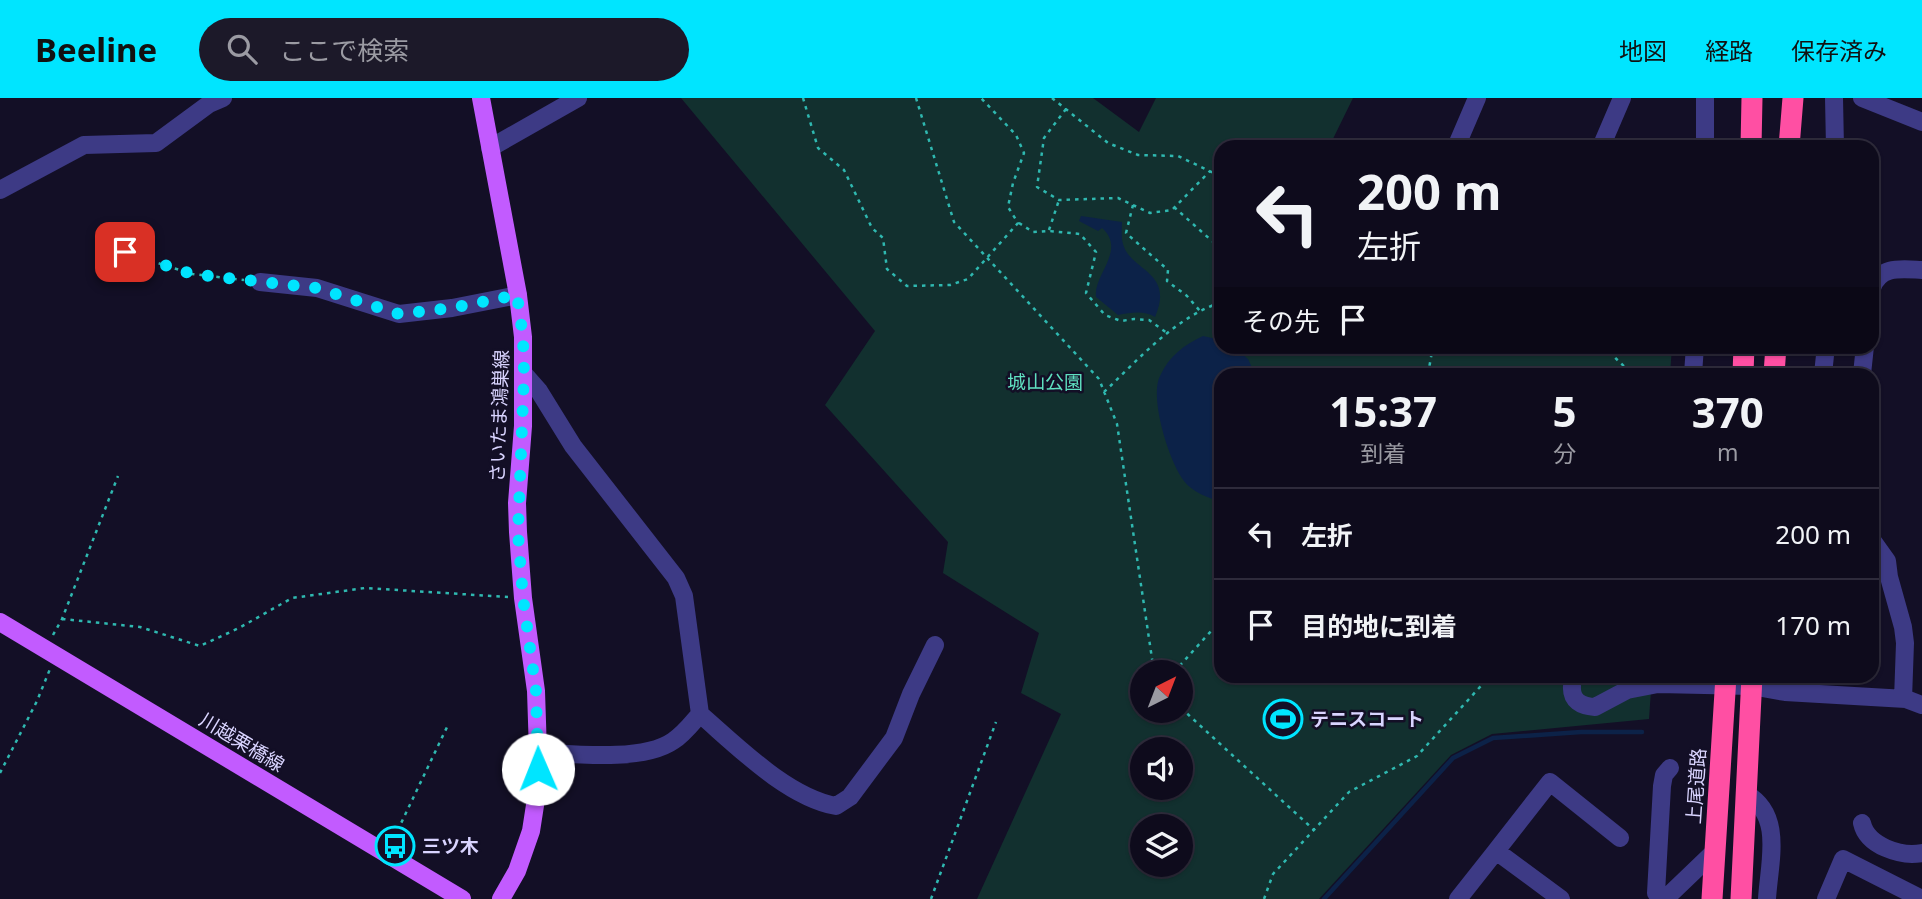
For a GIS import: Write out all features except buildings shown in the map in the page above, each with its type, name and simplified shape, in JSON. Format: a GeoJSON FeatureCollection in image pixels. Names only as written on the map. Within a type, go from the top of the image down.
{"type":"FeatureCollection","features":[{"type":"Feature","properties":{"kind":"highway"},"geometry":{"type":"LineString","coordinates":[[1751,140],[1752,98]]}},
{"type":"Feature","properties":{"kind":"highway"},"geometry":{"type":"LineString","coordinates":[[1790,140],[1793,98]]}},
{"type":"Feature","properties":{"kind":"highway","name":"上尾道路"},"geometry":{"type":"LineString","coordinates":[[1712,899],[1726,683]]}},
{"type":"Feature","properties":{"kind":"highway"},"geometry":{"type":"LineString","coordinates":[[1741,899],[1751,683]]}},
{"type":"Feature","properties":{"kind":"main road","name":"さいたま鴻巣線"},"geometry":{"type":"LineString","coordinates":[[481,98],[523,337],[524,374],[517,503],[523,598],[536,691],[538,752],[538,786],[531,831],[517,871],[501,899]]}},
{"type":"Feature","properties":{"kind":"main road","name":"川越栗橋線"},"geometry":{"type":"LineString","coordinates":[[0,622],[462,899]]}},
{"type":"Feature","properties":{"kind":"street"},"geometry":{"type":"LineString","coordinates":[[0,190],[84,145],[156,143],[209,104],[223,98]]}},
{"type":"Feature","properties":{"kind":"street"},"geometry":{"type":"LineString","coordinates":[[491,148],[578,98]]}},
{"type":"Feature","properties":{"kind":"street"},"geometry":{"type":"LineString","coordinates":[[1459,140],[1477,98]]}},
{"type":"Feature","properties":{"kind":"street"},"geometry":{"type":"LineString","coordinates":[[1604,140],[1622,98]]}},
{"type":"Feature","properties":{"kind":"street"},"geometry":{"type":"LineString","coordinates":[[1705,98],[1705,140]]}},
{"type":"Feature","properties":{"kind":"street"},"geometry":{"type":"LineString","coordinates":[[1835,98],[1835,140]]}},
{"type":"Feature","properties":{"kind":"street"},"geometry":{"type":"LineString","coordinates":[[1862,98],[1922,122]]}},
{"type":"Feature","properties":{"kind":"street"},"geometry":{"type":"LineString","coordinates":[[1879,277],[1890,270],[1922,270]]}},
{"type":"Feature","properties":{"kind":"street"},"geometry":{"type":"LineString","coordinates":[[260,282],[317,288],[399,314],[452,308],[517,295]]}},
{"type":"Feature","properties":{"kind":"street"},"geometry":{"type":"LineString","coordinates":[[524,374],[539,391],[573,446],[676,578],[684,596],[700,713],[781,781],[817,802],[836,806],[850,797],[894,738],[911,694],[935,645]]}},
{"type":"Feature","properties":{"kind":"street"},"geometry":{"type":"LineString","coordinates":[[1879,548],[1884,554],[1903,627],[1903,699]]}},
{"type":"Feature","properties":{"kind":"street"},"geometry":{"type":"LineString","coordinates":[[1879,569],[1889,577]]}},
{"type":"Feature","properties":{"kind":"street"},"geometry":{"type":"LineString","coordinates":[[1572,686],[1573,697],[1578,703],[1595,707],[1627,690],[1675,683]]}},
{"type":"Feature","properties":{"kind":"street"},"geometry":{"type":"LineString","coordinates":[[1757,683],[1785,692],[1903,699],[1922,705]]}},
{"type":"Feature","properties":{"kind":"street"},"geometry":{"type":"LineString","coordinates":[[538,752],[621,755],[647,750],[671,742],[700,713]]}},
{"type":"Feature","properties":{"kind":"street"},"geometry":{"type":"LineString","coordinates":[[1670,768],[1664,775],[1662,786],[1656,892],[1665,899],[1714,852]]}},
{"type":"Feature","properties":{"kind":"street"},"geometry":{"type":"LineString","coordinates":[[1461,898],[1550,782],[1620,838]]}},
{"type":"Feature","properties":{"kind":"street"},"geometry":{"type":"LineString","coordinates":[[1746,794],[1759,801],[1769,816],[1772,831],[1767,899]]}},
{"type":"Feature","properties":{"kind":"street"},"geometry":{"type":"LineString","coordinates":[[1862,823],[1869,837],[1886,848],[1905,854],[1922,853]]}},
{"type":"Feature","properties":{"kind":"street"},"geometry":{"type":"LineString","coordinates":[[1496,851],[1562,899]]}},
{"type":"Feature","properties":{"kind":"street"},"geometry":{"type":"LineString","coordinates":[[1826,899],[1843,859],[1922,899]]}},
{"type":"Feature","properties":{"kind":"path"},"geometry":{"type":"LineString","coordinates":[[803,98],[818,148],[844,170],[872,228],[883,238],[887,269],[907,286],[950,285],[968,279],[1018,223]]}},
{"type":"Feature","properties":{"kind":"path"},"geometry":{"type":"LineString","coordinates":[[916,98],[954,222],[1099,379],[1117,424],[1152,660]]}},
{"type":"Feature","properties":{"kind":"path"},"geometry":{"type":"LineString","coordinates":[[981,98],[1016,135],[1024,153],[1008,207],[1018,223],[1033,232],[1080,234],[1096,253],[1086,293],[1105,315],[1121,321],[1149,320],[1167,333]]}},
{"type":"Feature","properties":{"kind":"path"},"geometry":{"type":"LineString","coordinates":[[1052,98],[1118,147],[1138,155],[1178,156],[1214,173]]}},
{"type":"Feature","properties":{"kind":"path"},"geometry":{"type":"LineString","coordinates":[[1066,108],[1044,138],[1037,187],[1059,200],[1118,198],[1150,213],[1172,210],[1210,171]]}},
{"type":"Feature","properties":{"kind":"path"},"geometry":{"type":"LineString","coordinates":[[1049,231],[1059,200]]}},
{"type":"Feature","properties":{"kind":"path"},"geometry":{"type":"LineString","coordinates":[[1133,205],[1126,233],[1168,270],[1167,281],[1187,296],[1200,311]]}},
{"type":"Feature","properties":{"kind":"path"},"geometry":{"type":"LineString","coordinates":[[1174,207],[1214,242]]}},
{"type":"Feature","properties":{"kind":"path"},"geometry":{"type":"LineString","coordinates":[[102,245],[192,274],[260,282]]}},
{"type":"Feature","properties":{"kind":"path"},"geometry":{"type":"LineString","coordinates":[[1104,392],[1167,333],[1200,311],[1214,305]]}},
{"type":"Feature","properties":{"kind":"path"},"geometry":{"type":"LineString","coordinates":[[1611,354],[1626,368]]}},
{"type":"Feature","properties":{"kind":"path"},"geometry":{"type":"LineString","coordinates":[[0,774],[37,701],[50,652],[118,476]]}},
{"type":"Feature","properties":{"kind":"path"},"geometry":{"type":"LineString","coordinates":[[62,619],[140,626],[200,646],[292,598],[365,588],[523,598]]}},
{"type":"Feature","properties":{"kind":"path"},"geometry":{"type":"LineString","coordinates":[[1185,660],[1214,628]]}},
{"type":"Feature","properties":{"kind":"path"},"geometry":{"type":"LineString","coordinates":[[1264,899],[1273,874],[1349,792],[1416,756],[1484,683]]}},
{"type":"Feature","properties":{"kind":"path"},"geometry":{"type":"LineString","coordinates":[[1194,720],[1314,830]]}},
{"type":"Feature","properties":{"kind":"path"},"geometry":{"type":"LineString","coordinates":[[931,899],[996,722]]}},
{"type":"Feature","properties":{"kind":"path"},"geometry":{"type":"LineString","coordinates":[[386,854],[448,725]]}},
{"type":"Feature","properties":{"kind":"green space","name":"城山公園"},"geometry":{"type":"Polygon","coordinates":[[[681,98],[1093,98],[1139,132],[1156,98],[1353,98],[1332,140],[1214,140],[1214,354],[1671,354],[1670,368],[1214,368],[1214,683],[1652,683],[1649,719],[1492,734],[1451,755],[1319,899],[977,899],[1061,714],[1021,693],[1039,633],[943,573],[948,542],[825,405],[875,331],[681,98]]]}},
{"type":"Feature","properties":{"kind":"water"},"geometry":{"type":"Polygon","coordinates":[[[1081,216],[1122,222],[1122,241],[1127,253],[1156,281],[1160,302],[1155,317],[1141,313],[1118,315],[1096,297],[1096,289],[1111,245],[1109,236],[1102,228],[1098,231],[1079,221],[1081,216]]]}},
{"type":"Feature","properties":{"kind":"water"},"geometry":{"type":"Polygon","coordinates":[[[1203,336],[1214,338],[1214,354],[1242,354],[1252,368],[1214,368],[1214,499],[1191,488],[1184,481],[1172,460],[1162,429],[1157,386],[1168,363],[1183,347],[1203,336]]]}},
{"type":"Feature","properties":{"kind":"waterway"},"geometry":{"type":"LineString","coordinates":[[1324,899],[1453,758],[1493,738],[1581,732],[1642,732]]}},
{"type":"Feature","properties":{"kind":"place","name":"テニスコート"},"geometry":{"type":"Point","coordinates":[1283,719]}},
{"type":"Feature","properties":{"kind":"place","name":"三ツ木"},"geometry":{"type":"Point","coordinates":[395,846]}},
{"type":"Feature","properties":{"kind":"route"},"geometry":{"type":"LineString","coordinates":[[125,252],[192,274],[317,288],[399,314],[452,308],[517,295],[523,337],[524,374],[517,503],[519,562],[536,691],[538,769]]}}]}
